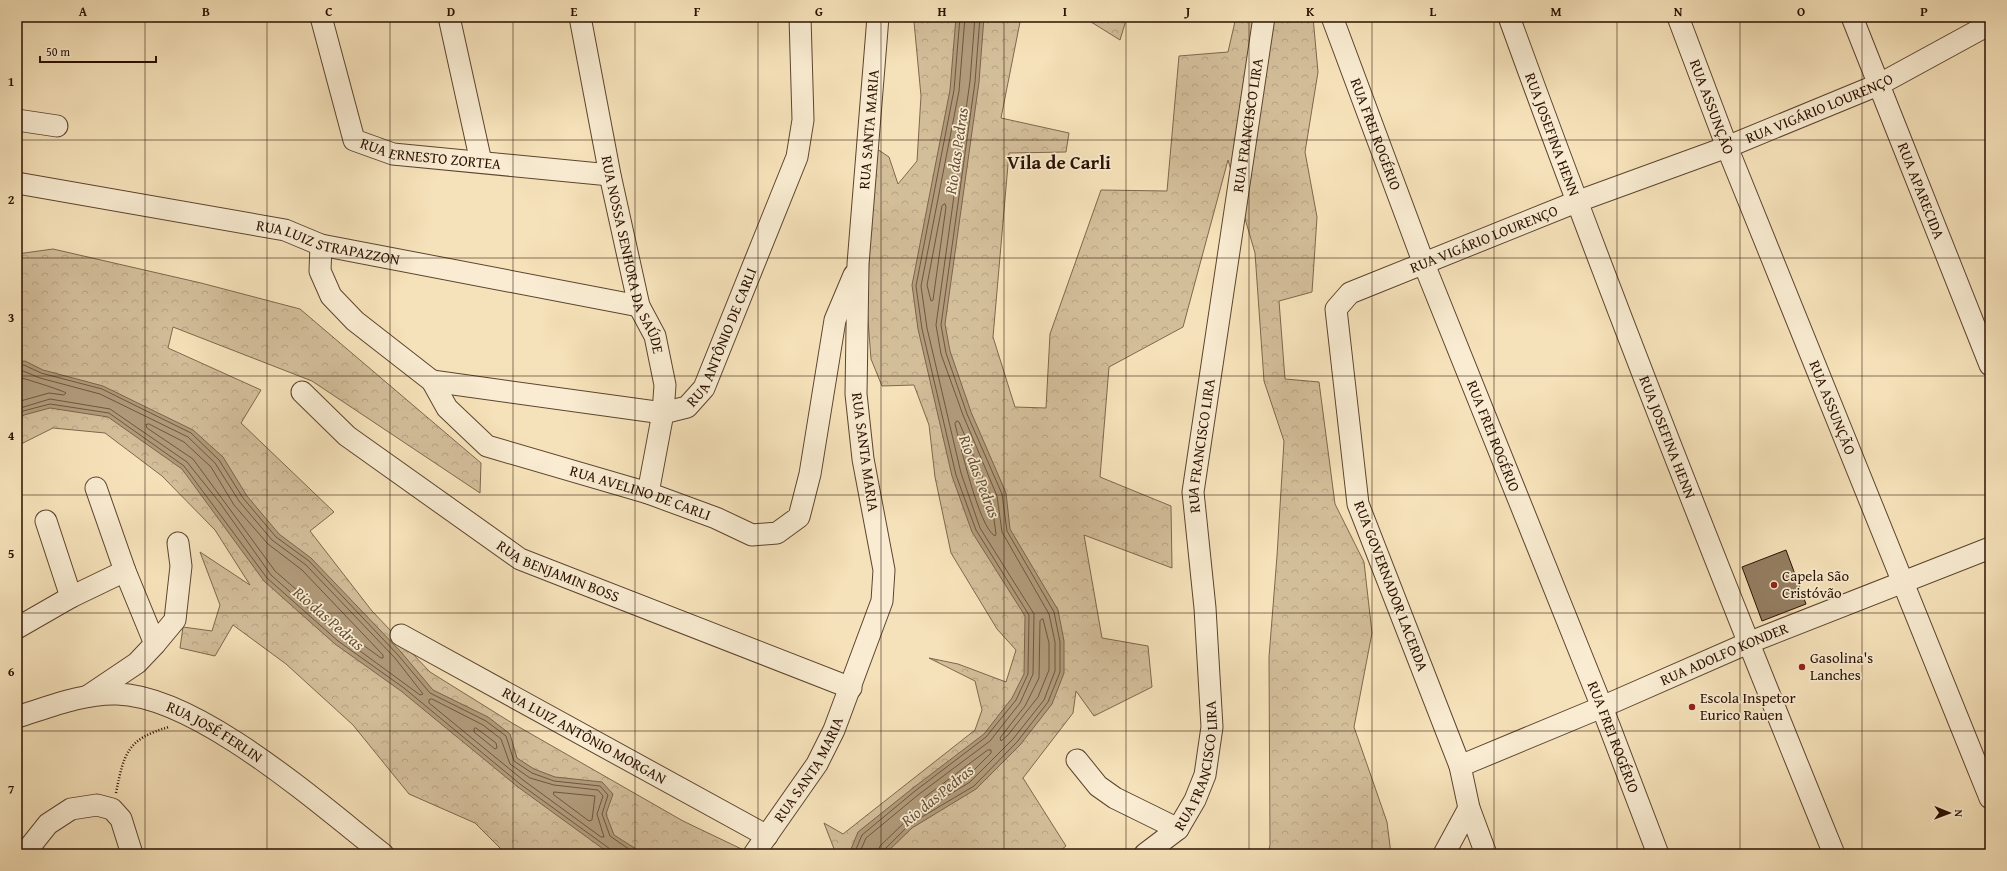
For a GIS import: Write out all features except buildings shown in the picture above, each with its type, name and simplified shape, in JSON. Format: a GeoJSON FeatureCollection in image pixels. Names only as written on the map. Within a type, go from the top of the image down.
{"type":"FeatureCollection","features":[{"type":"Feature","properties":{"kind":"street","name":"RUA ERNESTO ZORTEA"},"geometry":{"type":"LineString","coordinates":[[321,17],[354,140],[393,154],[610,175]]}},
{"type":"Feature","properties":{"kind":"street"},"geometry":{"type":"LineString","coordinates":[[449,17],[482,162]]}},
{"type":"Feature","properties":{"kind":"street","name":"RUA NOSSA SENHORA DA SAÚDE"},"geometry":{"type":"LineString","coordinates":[[580,17],[610,175],[639,306],[655,336],[665,385],[663,413],[648,493]]}},
{"type":"Feature","properties":{"kind":"street","name":"RUA ANTÔNIO DE CARLI"},"geometry":{"type":"LineString","coordinates":[[432,381],[663,413],[687,407],[704,388],[797,157],[803,120],[800,70],[800,17]]}},
{"type":"Feature","properties":{"kind":"street","name":"RUA SANTA MARIA"},"geometry":{"type":"LineString","coordinates":[[754,854],[817,764],[834,730],[851,688],[882,600],[884,570],[863,459],[856,394],[858,264],[878,17]]}},
{"type":"Feature","properties":{"kind":"street","name":"RUA FRANCISCO LIRA"},"geometry":{"type":"LineString","coordinates":[[1156,851],[1178,829],[1195,800],[1205,775],[1212,727],[1205,608],[1193,492],[1264,17]]}},
{"type":"Feature","properties":{"kind":"street","name":"RUA FREI ROGÉRIO"},"geometry":{"type":"LineString","coordinates":[[1332,17],[1424,264],[1602,707],[1658,854]]}},
{"type":"Feature","properties":{"kind":"street","name":"RUA JOSEFINA HENN"},"geometry":{"type":"LineString","coordinates":[[1509,17],[1576,202],[1748,642],[1834,854]]}},
{"type":"Feature","properties":{"kind":"street","name":"RUA ASSUNÇÃO"},"geometry":{"type":"LineString","coordinates":[[1678,17],[1728,147],[1904,581],[1990,798]]}},
{"type":"Feature","properties":{"kind":"street","name":"RUA APARECIDA"},"geometry":{"type":"LineString","coordinates":[[1852,17],[1880,84],[1990,365]]}},
{"type":"Feature","properties":{"kind":"street","name":"RUA VIGÁRIO LOURENÇO"},"geometry":{"type":"LineString","coordinates":[[1336,309],[1350,293],[1576,202],[1728,147],[1880,84],[1988,29]]}},
{"type":"Feature","properties":{"kind":"street"},"geometry":{"type":"LineString","coordinates":[[17,120],[57,126]]}},
{"type":"Feature","properties":{"kind":"street","name":"RUA LUIZ STRAPAZZON"},"geometry":{"type":"LineString","coordinates":[[17,183],[285,230],[321,244],[639,306]]}},
{"type":"Feature","properties":{"kind":"street","name":"RUA AVELINO DE CARLI"},"geometry":{"type":"LineString","coordinates":[[321,244],[320,271],[331,296],[355,322],[432,381],[447,408],[487,446],[648,493],[716,518],[752,535],[777,533],[799,517],[810,474],[835,320],[858,264]]}},
{"type":"Feature","properties":{"kind":"street","name":"RUA GOVERNADOR LACERDA"},"geometry":{"type":"LineString","coordinates":[[1336,309],[1358,504],[1460,766],[1469,808],[1486,854]]}},
{"type":"Feature","properties":{"kind":"street","name":"RUA BENJAMIN BOSS"},"geometry":{"type":"LineString","coordinates":[[302,392],[347,436],[520,559],[851,688]]}},
{"type":"Feature","properties":{"kind":"street"},"geometry":{"type":"LineString","coordinates":[[96,488],[125,571],[155,644]]}},
{"type":"Feature","properties":{"kind":"street"},"geometry":{"type":"LineString","coordinates":[[46,521],[71,597]]}},
{"type":"Feature","properties":{"kind":"street"},"geometry":{"type":"LineString","coordinates":[[85,698],[137,663],[175,620],[181,566],[178,543]]}},
{"type":"Feature","properties":{"kind":"street","name":"RUA ADOLFO KONDER"},"geometry":{"type":"LineString","coordinates":[[1460,766],[1602,707],[1748,642],[1990,548]]}},
{"type":"Feature","properties":{"kind":"street"},"geometry":{"type":"LineString","coordinates":[[17,628],[71,597],[125,571]]}},
{"type":"Feature","properties":{"kind":"street","name":"RUA LUIZ ANTÔNIO MORGAN"},"geometry":{"type":"LineString","coordinates":[[401,635],[767,836]]}},
{"type":"Feature","properties":{"kind":"street","name":"RUA JOSÉ FERLIN"},"geometry":{"type":"LineString","coordinates":[[17,717],[85,698],[116,694],[142,697],[172,708],[217,730],[272,768],[383,854]]}},
{"type":"Feature","properties":{"kind":"street"},"geometry":{"type":"LineString","coordinates":[[1077,760],[1098,786],[1115,798],[1178,829]]}},
{"type":"Feature","properties":{"kind":"street"},"geometry":{"type":"LineString","coordinates":[[24,854],[48,824],[71,809],[97,805],[112,809],[122,819],[132,854]]}},
{"type":"Feature","properties":{"kind":"street"},"geometry":{"type":"LineString","coordinates":[[1444,854],[1469,808]]}},
{"type":"Feature","properties":{"kind":"path"},"geometry":{"type":"LineString","coordinates":[[112,809],[121,766],[131,745],[153,732],[172,726]]}},
{"type":"Feature","properties":{"kind":"green space"},"geometry":{"type":"Polygon","coordinates":[[[910,17],[1021,17],[1001,118],[1069,133],[1066,152],[1009,153],[993,337],[1015,407],[1046,408],[1050,334],[1101,190],[1167,191],[1179,56],[1228,52],[1236,17],[1313,17],[1318,72],[1305,152],[1317,217],[1312,292],[1279,301],[1285,379],[1319,382],[1335,504],[1364,562],[1372,633],[1354,727],[1387,822],[1391,854],[1268,854],[1270,845],[1269,657],[1284,441],[1264,381],[1255,253],[1228,160],[1183,327],[1109,367],[1100,477],[1171,506],[1172,568],[1084,535],[1102,638],[1148,646],[1152,687],[1094,716],[1076,691],[1073,713],[1023,778],[1066,846],[1056,854],[836,854],[824,823],[843,834],[975,730],[982,710],[975,681],[929,658],[958,664],[1006,682],[1016,650],[997,629],[951,553],[935,477],[929,425],[914,385],[882,386],[871,359],[867,307],[874,147],[889,157],[898,184],[917,161],[921,96],[914,22],[910,17]]]}},
{"type":"Feature","properties":{"kind":"green space"},"geometry":{"type":"Polygon","coordinates":[[[1083,17],[1127,17],[1120,40],[1083,17]]]}},
{"type":"Feature","properties":{"kind":"green space"},"geometry":{"type":"Polygon","coordinates":[[[53,249],[201,283],[300,309],[481,463],[480,493],[312,381],[173,327],[168,348],[261,390],[241,423],[334,512],[310,531],[372,611],[430,672],[512,723],[683,821],[752,854],[506,854],[475,823],[409,794],[353,725],[286,664],[233,625],[215,656],[180,648],[183,627],[212,631],[220,605],[200,552],[250,585],[215,530],[162,476],[105,433],[53,428],[17,446],[17,254],[53,249]]]}},
{"type":"Feature","properties":{"kind":"water","name":"Rio das Pedras"},"geometry":{"type":"Polygon","coordinates":[[[956,17],[984,17],[979,82],[945,324],[950,351],[971,412],[1006,493],[1010,529],[1058,610],[1064,641],[1064,673],[1052,704],[1020,745],[976,789],[912,828],[885,854],[849,854],[858,832],[984,734],[1012,698],[1024,674],[1025,616],[972,532],[952,476],[918,329],[912,285],[950,90],[956,17]]]}},
{"type":"Feature","properties":{"kind":"water","name":"Rio das Pedras"},"geometry":{"type":"Polygon","coordinates":[[[25,361],[43,370],[103,386],[193,430],[223,457],[247,496],[279,534],[311,558],[401,652],[433,690],[488,717],[510,734],[517,758],[534,769],[555,777],[602,782],[613,794],[606,814],[614,835],[644,854],[610,854],[518,787],[401,691],[335,644],[264,581],[182,469],[108,417],[50,408],[24,415],[17,421],[17,362],[25,361]]]}},
{"type":"Feature","properties":{"kind":"place","name":"Capela São Cristóvão"},"geometry":{"type":"Point","coordinates":[1774,585]}},
{"type":"Feature","properties":{"kind":"place","name":"Gasolina's Lanches"},"geometry":{"type":"Point","coordinates":[1802,667]}},
{"type":"Feature","properties":{"kind":"place","name":"Escola Inspetor Eurico Rauen"},"geometry":{"type":"Point","coordinates":[1692,707]}},
{"type":"Feature","properties":{"kind":"district","name":"Vila de Carli"},"geometry":{"type":"Point","coordinates":[1059,162]}}]}
